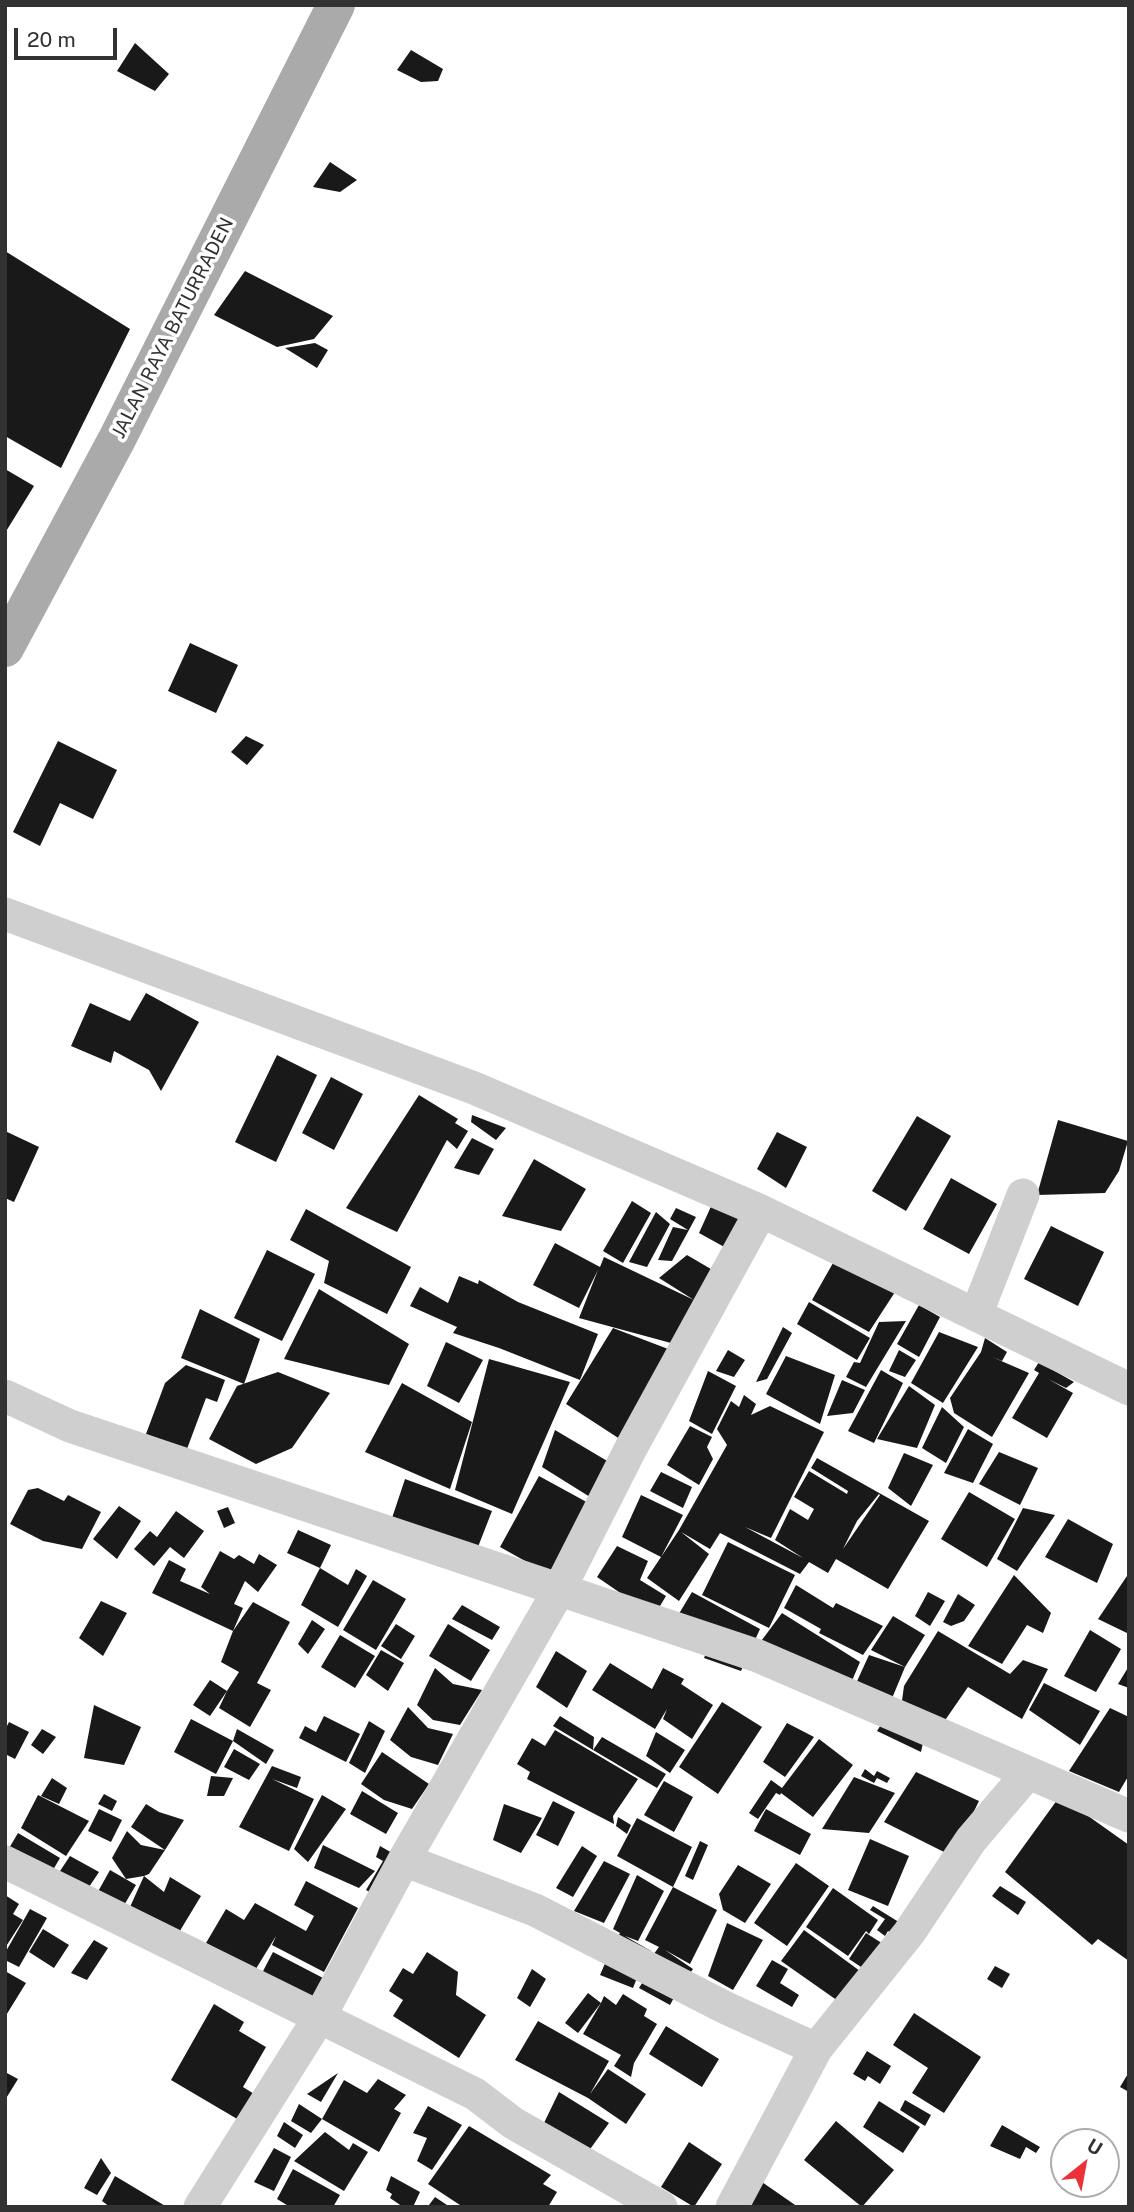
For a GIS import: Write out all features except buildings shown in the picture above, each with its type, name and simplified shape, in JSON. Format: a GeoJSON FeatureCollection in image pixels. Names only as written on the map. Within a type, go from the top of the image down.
{"type":"FeatureCollection","features":[{"type":"Feature","properties":{"kind":"main road","name":"JALAN RAYA BATURRADEN"},"geometry":{"type":"LineString","coordinates":[[5,648],[117,439],[336,5]]}},
{"type":"Feature","properties":{"kind":"street"},"geometry":{"type":"LineString","coordinates":[[5,914],[474,1088],[761,1212],[1129,1389]]}},
{"type":"Feature","properties":{"kind":"street"},"geometry":{"type":"LineString","coordinates":[[976,1315],[1023,1195]]}},
{"type":"Feature","properties":{"kind":"street"},"geometry":{"type":"LineString","coordinates":[[200,2207],[318,2018],[404,1860],[559,1590],[631,1448],[761,1212]]}},
{"type":"Feature","properties":{"kind":"street"},"geometry":{"type":"LineString","coordinates":[[5,1396],[70,1426],[758,1656],[1129,1816]]}},
{"type":"Feature","properties":{"kind":"street"},"geometry":{"type":"LineString","coordinates":[[733,2207],[816,2049],[909,1933],[971,1840],[1028,1773]]}},
{"type":"Feature","properties":{"kind":"street"},"geometry":{"type":"LineString","coordinates":[[404,1860],[535,1910],[726,2008],[816,2049]]}},
{"type":"Feature","properties":{"kind":"street"},"geometry":{"type":"LineString","coordinates":[[5,1862],[231,1971],[318,2018],[475,2094],[513,2123],[660,2207]]}}]}
